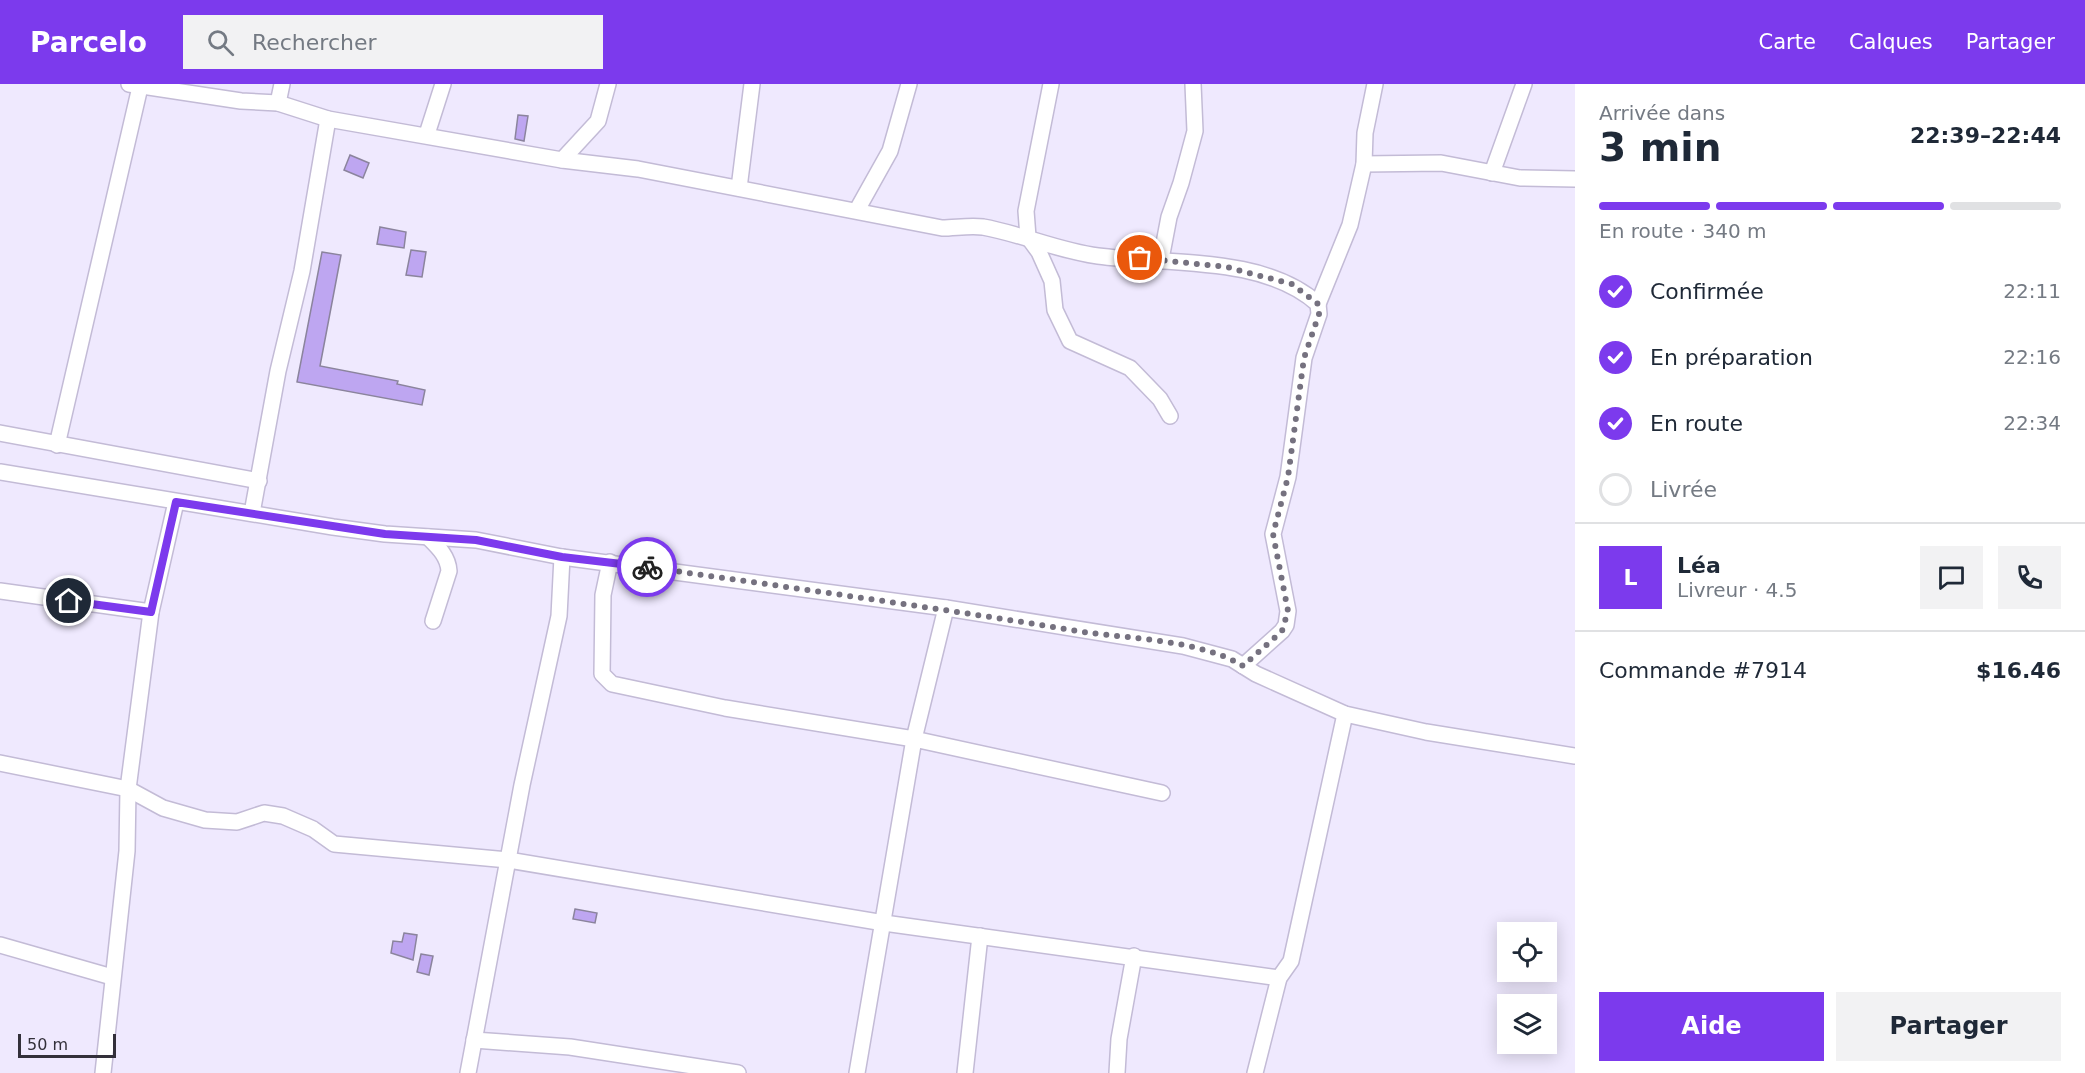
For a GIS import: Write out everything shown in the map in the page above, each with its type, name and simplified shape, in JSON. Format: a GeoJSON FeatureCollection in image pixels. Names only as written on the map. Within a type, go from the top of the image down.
{"type":"FeatureCollection","features":[{"type":"Feature","properties":{"kind":"street"},"geometry":{"type":"LineString","coordinates":[[278,104],[282,84]]}},
{"type":"Feature","properties":{"kind":"street"},"geometry":{"type":"LineString","coordinates":[[427,134],[442,84]]}},
{"type":"Feature","properties":{"kind":"street"},"geometry":{"type":"LineString","coordinates":[[562,160],[598,122],[608,84]]}},
{"type":"Feature","properties":{"kind":"street"},"geometry":{"type":"LineString","coordinates":[[739,188],[752,84]]}},
{"type":"Feature","properties":{"kind":"street"},"geometry":{"type":"LineString","coordinates":[[857,210],[898,132],[909,84]]}},
{"type":"Feature","properties":{"kind":"street"},"geometry":{"type":"LineString","coordinates":[[1051,84],[1026,211],[1028,237],[1039,252],[1052,280],[1055,310],[1071,341],[1130,368],[1160,399],[1170,417]]}},
{"type":"Feature","properties":{"kind":"street"},"geometry":{"type":"LineString","coordinates":[[1161,259],[1169,217],[1195,131],[1193,84]]}},
{"type":"Feature","properties":{"kind":"street"},"geometry":{"type":"LineString","coordinates":[[1243,666],[1286,625],[1288,611],[1273,534],[1288,477],[1304,358],[1319,314],[1318,304],[1350,225],[1364,164],[1365,133],[1375,84]]}},
{"type":"Feature","properties":{"kind":"street"},"geometry":{"type":"LineString","coordinates":[[1492,173],[1524,84]]}},
{"type":"Feature","properties":{"kind":"street"},"geometry":{"type":"LineString","coordinates":[[57,445],[135,85],[278,104],[328,119],[427,134],[562,160],[638,169],[942,228],[980,226],[1099,257],[1161,259],[1227,267],[1292,284],[1318,304]]}},
{"type":"Feature","properties":{"kind":"street"},"geometry":{"type":"LineString","coordinates":[[252,513],[278,371],[302,271],[328,119]]}},
{"type":"Feature","properties":{"kind":"street"},"geometry":{"type":"LineString","coordinates":[[1364,164],[1441,163],[1520,178],[1575,179]]}},
{"type":"Feature","properties":{"kind":"street"},"geometry":{"type":"LineString","coordinates":[[0,433],[259,481]]}},
{"type":"Feature","properties":{"kind":"street"},"geometry":{"type":"LineString","coordinates":[[0,472],[385,534],[476,540],[562,557],[946,608],[1183,646],[1232,659],[1345,714],[1426,732],[1575,756]]}},
{"type":"Feature","properties":{"kind":"street"},"geometry":{"type":"LineString","coordinates":[[103,1073],[127,851],[128,789],[151,612],[176,502]]}},
{"type":"Feature","properties":{"kind":"street"},"geometry":{"type":"LineString","coordinates":[[428,537],[445,556],[449,571],[433,621]]}},
{"type":"Feature","properties":{"kind":"street"},"geometry":{"type":"LineString","coordinates":[[468,1073],[508,860],[559,616],[562,557]]}},
{"type":"Feature","properties":{"kind":"street"},"geometry":{"type":"LineString","coordinates":[[610,562],[603,595],[602,674],[612,684],[725,708],[914,739],[1162,793]]}},
{"type":"Feature","properties":{"kind":"street"},"geometry":{"type":"LineString","coordinates":[[0,591],[151,612]]}},
{"type":"Feature","properties":{"kind":"street"},"geometry":{"type":"LineString","coordinates":[[857,1073],[914,739],[946,608]]}},
{"type":"Feature","properties":{"kind":"street"},"geometry":{"type":"LineString","coordinates":[[1255,1073],[1279,978],[1291,961],[1345,714]]}},
{"type":"Feature","properties":{"kind":"street"},"geometry":{"type":"LineString","coordinates":[[0,763],[128,789],[163,808],[205,820],[237,822],[264,813],[283,816],[313,829],[334,844],[508,860],[884,923],[1279,978]]}},
{"type":"Feature","properties":{"kind":"street"},"geometry":{"type":"LineString","coordinates":[[965,1073],[980,936]]}},
{"type":"Feature","properties":{"kind":"street"},"geometry":{"type":"LineString","coordinates":[[0,945],[112,977]]}},
{"type":"Feature","properties":{"kind":"street"},"geometry":{"type":"LineString","coordinates":[[1117,1073],[1119,1039],[1134,956]]}},
{"type":"Feature","properties":{"kind":"street"},"geometry":{"type":"LineString","coordinates":[[474,1040],[570,1047],[738,1073]]}},
{"type":"Feature","properties":{"kind":"building"},"geometry":{"type":"Polygon","coordinates":[[[518,115],[528,116],[524,141],[515,139],[518,115]]]}},
{"type":"Feature","properties":{"kind":"building"},"geometry":{"type":"Polygon","coordinates":[[[350,155],[369,163],[363,178],[344,170],[350,155]]]}},
{"type":"Feature","properties":{"kind":"building"},"geometry":{"type":"Polygon","coordinates":[[[380,227],[406,232],[404,248],[377,244],[380,227]]]}},
{"type":"Feature","properties":{"kind":"building"},"geometry":{"type":"Polygon","coordinates":[[[411,250],[426,252],[422,277],[406,275],[411,250]]]}},
{"type":"Feature","properties":{"kind":"building"},"geometry":{"type":"Polygon","coordinates":[[[322,252],[341,255],[320,366],[398,381],[397,384],[425,390],[422,405],[297,382],[322,252]]]}},
{"type":"Feature","properties":{"kind":"building"},"geometry":{"type":"Polygon","coordinates":[[[575,909],[597,913],[595,923],[573,919],[575,909]]]}},
{"type":"Feature","properties":{"kind":"building"},"geometry":{"type":"Polygon","coordinates":[[[404,933],[417,935],[413,960],[391,953],[393,941],[402,942],[404,933]]]}},
{"type":"Feature","properties":{"kind":"building"},"geometry":{"type":"Polygon","coordinates":[[[421,954],[433,956],[429,975],[417,972],[421,954]]]}},
{"type":"Feature","properties":{"kind":"way so far"},"geometry":{"type":"LineString","coordinates":[[647,567],[946,608],[1183,646],[1232,659],[1243,666],[1286,625],[1288,611],[1273,534],[1288,477],[1302,388],[1304,358],[1319,314],[1318,304],[1292,284],[1227,267],[1140,258]]}},
{"type":"Feature","properties":{"kind":"route"},"geometry":{"type":"LineString","coordinates":[[69,601],[151,612],[176,502],[385,534],[476,540],[532,549],[562,557],[647,567]]}}]}
